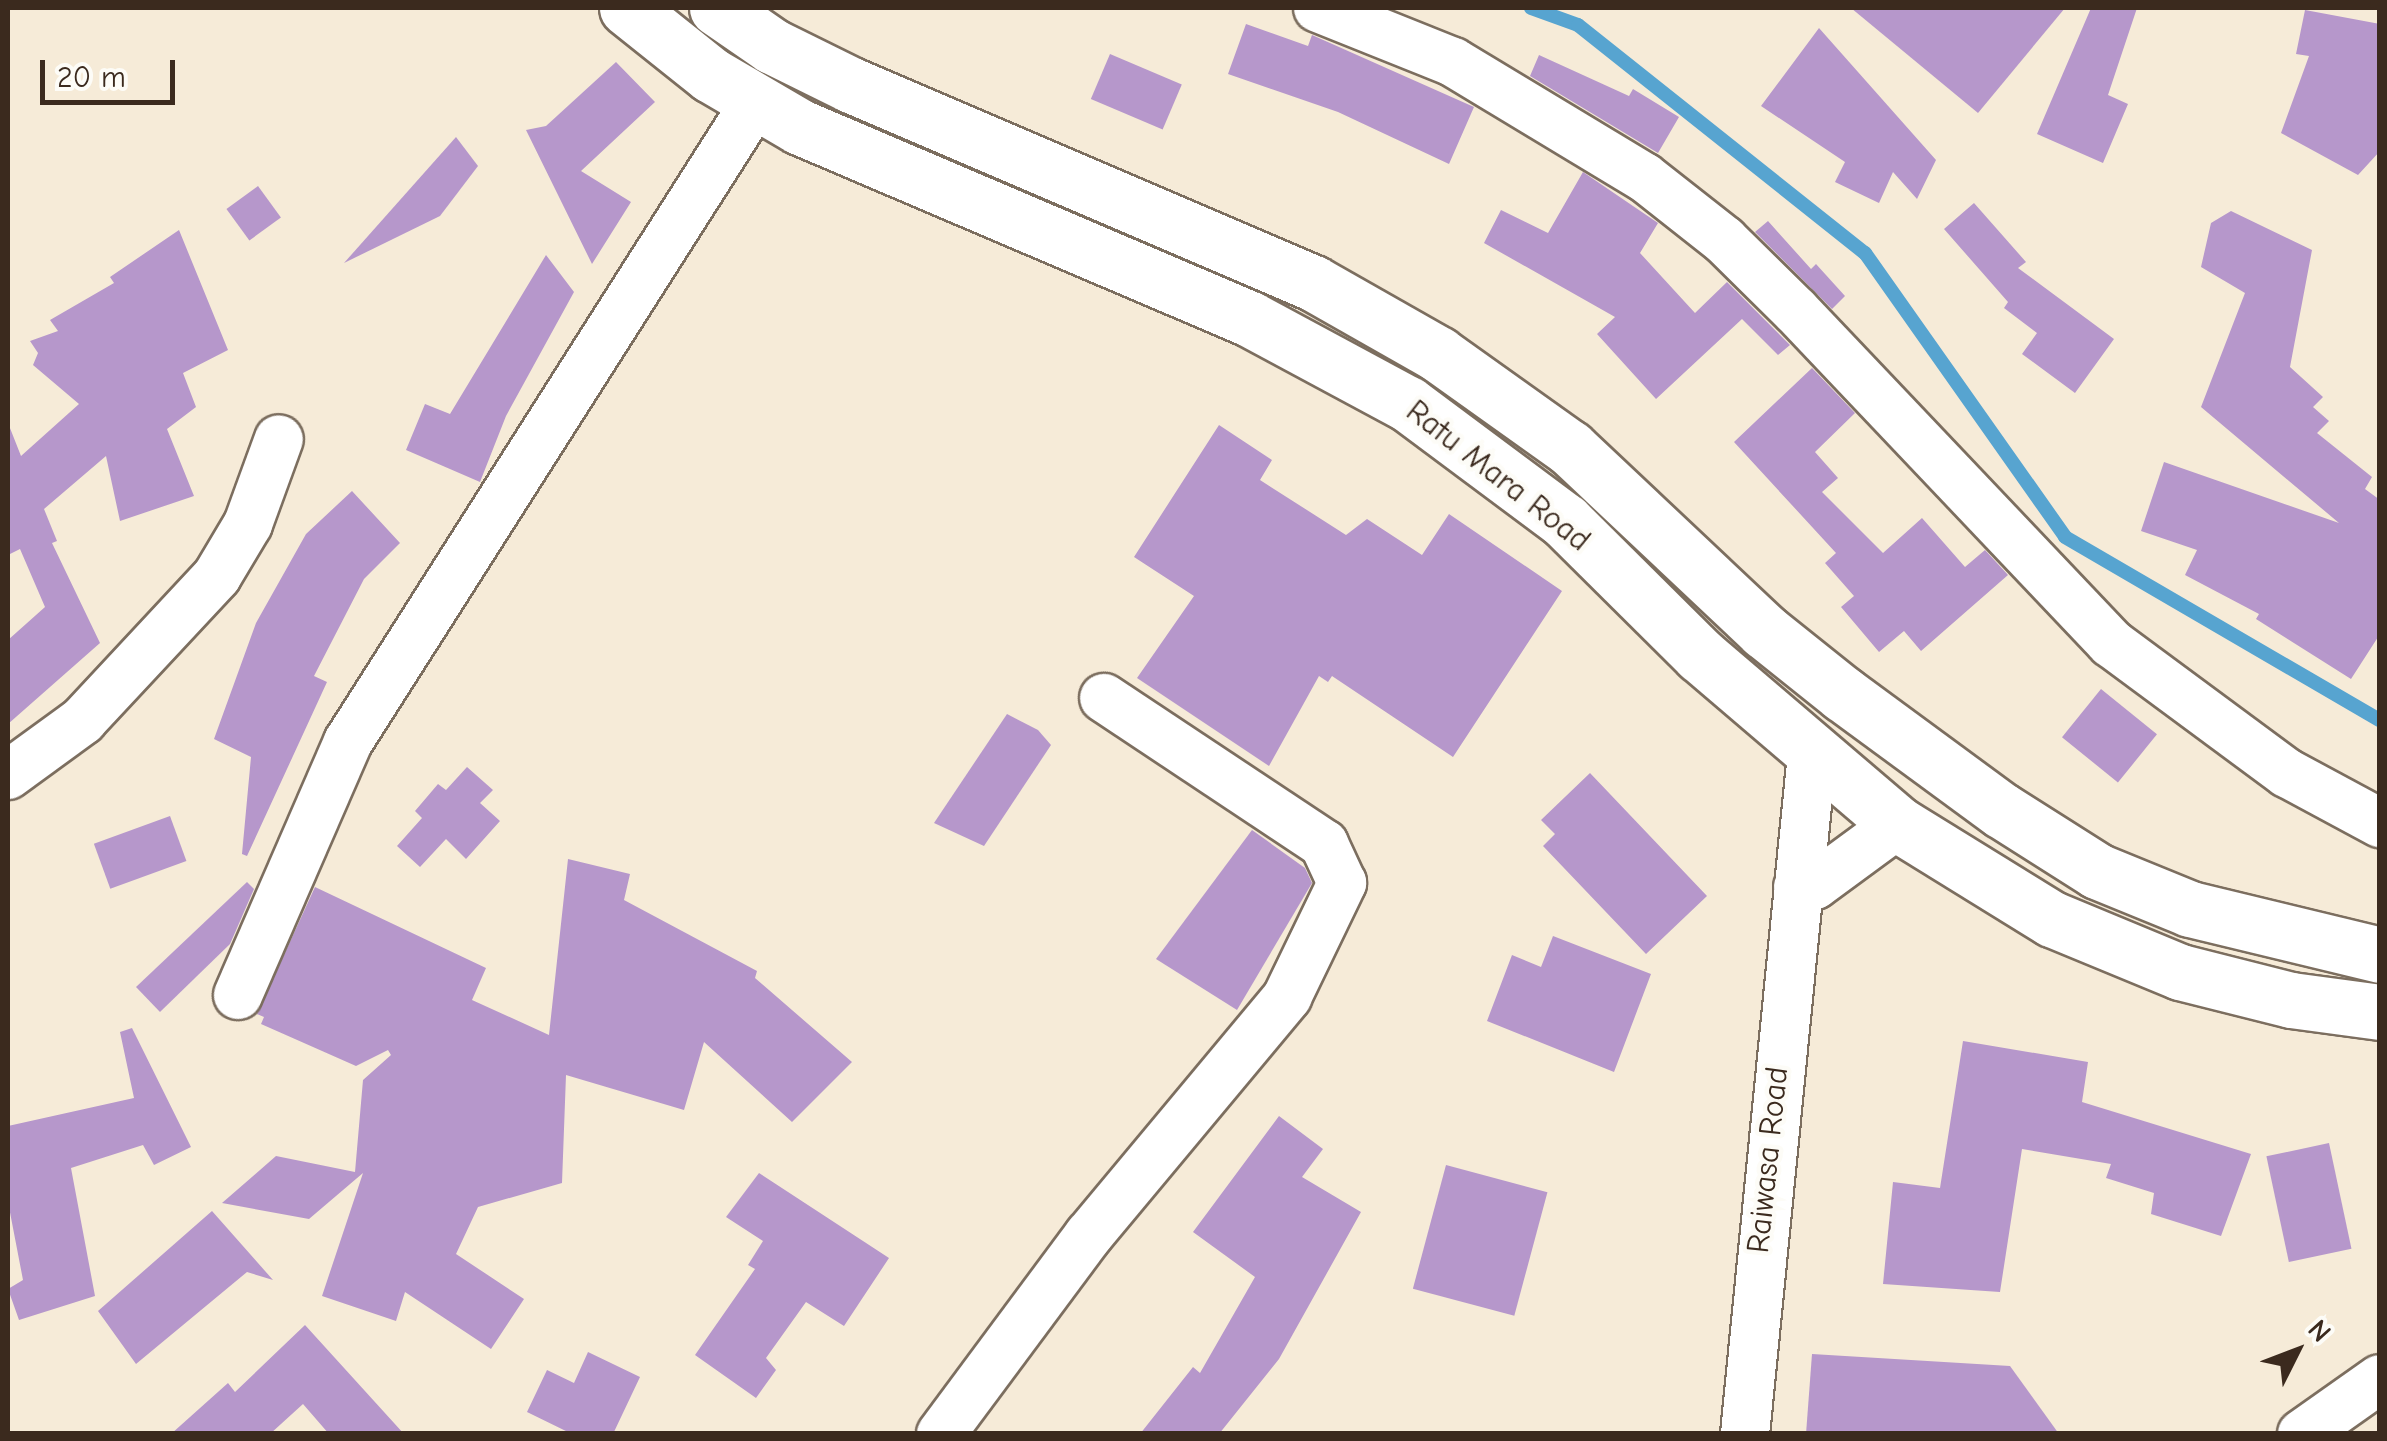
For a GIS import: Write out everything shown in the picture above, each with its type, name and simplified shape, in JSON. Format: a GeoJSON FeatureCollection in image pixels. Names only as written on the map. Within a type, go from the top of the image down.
{"type":"FeatureCollection","features":[{"type":"Feature","properties":{"kind":"highway","name":"Ratu Mara Road"},"geometry":{"type":"LineString","coordinates":[[627,8],[711,75],[800,127],[1250,319],[1408,404],[1564,520],[1700,655],[1898,824],[2052,920],[2180,972],[2291,1000],[2380,1012]]}},
{"type":"Feature","properties":{"kind":"highway","name":"Ratu Mara Road"},"geometry":{"type":"LineString","coordinates":[[716,8],[772,46],[851,86],[1313,282],[1438,354],[1570,448],[1764,631],[1843,694],[2097,871],[2190,909],[2380,955]]}},
{"type":"Feature","properties":{"kind":"street"},"geometry":{"type":"LineString","coordinates":[[1318,8],[1454,62],[1644,177],[1724,240],[1796,311],[2112,643],[2287,772],[2380,823]]}},
{"type":"Feature","properties":{"kind":"street"},"geometry":{"type":"LineString","coordinates":[[238,995],[348,742],[756,101]]}},
{"type":"Feature","properties":{"kind":"street"},"geometry":{"type":"LineString","coordinates":[[8,775],[82,721],[217,576],[248,524],[280,439]]}},
{"type":"Feature","properties":{"kind":"street"},"geometry":{"type":"LineString","coordinates":[[941,1434],[1088,1234],[1286,997],[1342,883],[1324,844],[1104,698]]}},
{"type":"Feature","properties":{"kind":"street","name":"Raiwasa Road"},"geometry":{"type":"LineString","coordinates":[[1745,1434],[1812,754]]}},
{"type":"Feature","properties":{"kind":"street"},"geometry":{"type":"LineString","coordinates":[[1798,886],[1815,886],[1898,824]]}},
{"type":"Feature","properties":{"kind":"street"},"geometry":{"type":"LineString","coordinates":[[2302,1434],[2380,1379]]}},
{"type":"Feature","properties":{"kind":"building"},"geometry":{"type":"Polygon","coordinates":[[[1851,8],[2065,8],[1978,113],[1851,8]]]}},
{"type":"Feature","properties":{"kind":"building"},"geometry":{"type":"Polygon","coordinates":[[[2091,8],[2137,8],[2108,95],[2128,104],[2103,163],[2037,134],[2091,8]]]}},
{"type":"Feature","properties":{"kind":"building"},"geometry":{"type":"Polygon","coordinates":[[[2305,10],[2380,24],[2380,151],[2358,175],[2281,133],[2309,56],[2296,54],[2305,10]]]}},
{"type":"Feature","properties":{"kind":"building"},"geometry":{"type":"Polygon","coordinates":[[[1246,24],[1308,46],[1312,35],[1474,107],[1449,164],[1338,112],[1228,74],[1246,24]]]}},
{"type":"Feature","properties":{"kind":"building"},"geometry":{"type":"Polygon","coordinates":[[[1819,28],[1936,160],[1917,199],[1893,172],[1879,203],[1835,182],[1845,162],[1761,106],[1819,28]]]}},
{"type":"Feature","properties":{"kind":"building"},"geometry":{"type":"Polygon","coordinates":[[[1110,54],[1182,84],[1163,130],[1091,99],[1110,54]]]}},
{"type":"Feature","properties":{"kind":"building"},"geometry":{"type":"Polygon","coordinates":[[[1539,55],[1629,96],[1633,89],[1679,117],[1658,153],[1530,76],[1539,55]]]}},
{"type":"Feature","properties":{"kind":"building"},"geometry":{"type":"Polygon","coordinates":[[[616,62],[655,102],[581,171],[631,202],[592,264],[526,130],[546,126],[616,62]]]}},
{"type":"Feature","properties":{"kind":"building"},"geometry":{"type":"Polygon","coordinates":[[[456,137],[478,166],[440,216],[344,263],[456,137]]]}},
{"type":"Feature","properties":{"kind":"building"},"geometry":{"type":"Polygon","coordinates":[[[1583,172],[1658,223],[1640,253],[1695,313],[1727,282],[1790,345],[1778,355],[1742,319],[1656,399],[1597,334],[1615,317],[1484,243],[1501,210],[1548,233],[1583,172]]]}},
{"type":"Feature","properties":{"kind":"building"},"geometry":{"type":"Polygon","coordinates":[[[258,186],[281,218],[249,240],[226,209],[258,186]]]}},
{"type":"Feature","properties":{"kind":"building"},"geometry":{"type":"Polygon","coordinates":[[[1974,203],[2026,262],[2018,268],[2114,339],[2075,393],[2022,354],[2037,333],[2004,308],[2008,302],[1944,229],[1974,203]]]}},
{"type":"Feature","properties":{"kind":"building"},"geometry":{"type":"Polygon","coordinates":[[[2231,211],[2312,250],[2290,367],[2323,397],[2313,407],[2329,421],[2317,433],[2372,477],[2365,489],[2380,500],[2380,634],[2351,679],[2256,619],[2259,614],[2185,575],[2197,550],[2141,531],[2164,462],[2339,523],[2201,407],[2245,293],[2201,267],[2211,223],[2231,211]]]}},
{"type":"Feature","properties":{"kind":"building"},"geometry":{"type":"Polygon","coordinates":[[[1768,221],[1811,269],[1816,264],[1845,296],[1832,309],[1755,232],[1768,221]]]}},
{"type":"Feature","properties":{"kind":"building"},"geometry":{"type":"Polygon","coordinates":[[[179,230],[228,350],[183,373],[196,407],[167,429],[194,496],[120,521],[106,456],[44,509],[57,541],[52,543],[100,643],[8,724],[8,640],[45,607],[20,549],[8,555],[8,423],[21,456],[79,404],[33,365],[38,353],[30,341],[58,331],[50,320],[114,283],[110,277],[179,230]]]}},
{"type":"Feature","properties":{"kind":"building"},"geometry":{"type":"Polygon","coordinates":[[[546,255],[574,292],[506,416],[480,482],[406,450],[425,404],[450,414],[546,255]]]}},
{"type":"Feature","properties":{"kind":"building"},"geometry":{"type":"Polygon","coordinates":[[[1812,368],[1855,413],[1815,452],[1838,478],[1822,492],[1883,553],[1922,518],[1965,567],[1985,550],[2008,575],[1921,651],[1904,631],[1879,652],[1841,607],[1854,596],[1825,563],[1836,553],[1734,442],[1812,368]]]}},
{"type":"Feature","properties":{"kind":"building"},"geometry":{"type":"Polygon","coordinates":[[[1219,425],[1272,460],[1260,480],[1346,535],[1367,519],[1422,555],[1449,514],[1562,591],[1453,757],[1332,676],[1328,682],[1319,676],[1269,766],[1137,678],[1194,596],[1134,557],[1219,425]]]}},
{"type":"Feature","properties":{"kind":"building"},"geometry":{"type":"Polygon","coordinates":[[[352,491],[400,543],[364,579],[314,676],[327,682],[247,856],[242,854],[251,757],[214,739],[256,623],[306,534],[352,491]]]}},
{"type":"Feature","properties":{"kind":"building"},"geometry":{"type":"Polygon","coordinates":[[[2101,689],[2157,734],[2118,782],[2062,737],[2101,689]]]}},
{"type":"Feature","properties":{"kind":"building"},"geometry":{"type":"Polygon","coordinates":[[[1007,714],[1038,730],[1051,745],[984,846],[934,823],[1007,714]]]}},
{"type":"Feature","properties":{"kind":"building"},"geometry":{"type":"Polygon","coordinates":[[[467,767],[493,790],[480,803],[500,821],[466,859],[446,839],[420,867],[397,846],[422,818],[415,811],[438,784],[446,790],[467,767]]]}},
{"type":"Feature","properties":{"kind":"building"},"geometry":{"type":"Polygon","coordinates":[[[1590,773],[1707,896],[1646,954],[1543,846],[1555,834],[1541,820],[1590,773]]]}},
{"type":"Feature","properties":{"kind":"building"},"geometry":{"type":"Polygon","coordinates":[[[170,816],[186,861],[110,889],[94,844],[170,816]]]}},
{"type":"Feature","properties":{"kind":"building"},"geometry":{"type":"Polygon","coordinates":[[[1252,830],[1305,868],[1312,883],[1237,1010],[1156,959],[1252,830]]]}},
{"type":"Feature","properties":{"kind":"building"},"geometry":{"type":"Polygon","coordinates":[[[568,859],[630,874],[624,900],[757,971],[755,978],[852,1062],[792,1122],[704,1042],[684,1110],[566,1075],[562,1183],[478,1207],[456,1254],[524,1299],[491,1349],[405,1292],[396,1321],[322,1296],[363,1173],[309,1219],[222,1203],[276,1156],[355,1172],[363,1080],[391,1055],[388,1050],[356,1066],[261,1024],[264,1017],[257,1014],[315,887],[486,968],[472,1000],[549,1035],[568,859]]]}},
{"type":"Feature","properties":{"kind":"building"},"geometry":{"type":"Polygon","coordinates":[[[247,882],[254,889],[230,944],[160,1012],[136,987],[247,882]]]}},
{"type":"Feature","properties":{"kind":"building"},"geometry":{"type":"Polygon","coordinates":[[[1553,936],[1651,974],[1614,1072],[1487,1021],[1512,955],[1541,967],[1553,936]]]}},
{"type":"Feature","properties":{"kind":"building"},"geometry":{"type":"Polygon","coordinates":[[[132,1028],[191,1147],[154,1165],[143,1145],[71,1168],[95,1296],[19,1320],[8,1289],[23,1280],[8,1202],[8,1126],[134,1098],[120,1032],[132,1028]]]}},
{"type":"Feature","properties":{"kind":"building"},"geometry":{"type":"Polygon","coordinates":[[[1963,1041],[2088,1062],[2082,1102],[2251,1154],[2221,1236],[2151,1214],[2154,1193],[2106,1178],[2111,1164],[2022,1149],[2000,1292],[1883,1284],[1893,1182],[1940,1188],[1963,1041]]]}},
{"type":"Feature","properties":{"kind":"building"},"geometry":{"type":"Polygon","coordinates":[[[1279,1116],[1323,1149],[1302,1177],[1361,1212],[1279,1359],[1219,1434],[1140,1434],[1193,1367],[1200,1373],[1255,1277],[1193,1232],[1279,1116]]]}},
{"type":"Feature","properties":{"kind":"building"},"geometry":{"type":"Polygon","coordinates":[[[2329,1143],[2351,1249],[2289,1262],[2266,1156],[2329,1143]]]}},
{"type":"Feature","properties":{"kind":"building"},"geometry":{"type":"Polygon","coordinates":[[[1446,1165],[1547,1192],[1514,1316],[1413,1289],[1446,1165]]]}},
{"type":"Feature","properties":{"kind":"building"},"geometry":{"type":"Polygon","coordinates":[[[759,1173],[889,1258],[844,1326],[806,1302],[766,1358],[776,1370],[756,1398],[695,1355],[755,1269],[748,1265],[763,1241],[726,1217],[759,1173]]]}},
{"type":"Feature","properties":{"kind":"building"},"geometry":{"type":"Polygon","coordinates":[[[212,1211],[273,1280],[247,1272],[136,1364],[98,1311],[212,1211]]]}},
{"type":"Feature","properties":{"kind":"building"},"geometry":{"type":"Polygon","coordinates":[[[305,1325],[404,1434],[329,1434],[303,1404],[270,1434],[171,1434],[228,1383],[235,1392],[305,1325]]]}},
{"type":"Feature","properties":{"kind":"building"},"geometry":{"type":"Polygon","coordinates":[[[588,1352],[640,1377],[613,1434],[572,1434],[527,1412],[547,1370],[574,1383],[588,1352]]]}},
{"type":"Feature","properties":{"kind":"building"},"geometry":{"type":"Polygon","coordinates":[[[1812,1354],[2010,1366],[2059,1434],[1806,1434],[1812,1354]]]}},
{"type":"Feature","properties":{"kind":"waterway"},"geometry":{"type":"LineString","coordinates":[[1531,8],[1578,25],[1865,253],[2065,537],[2380,720]]}}]}
